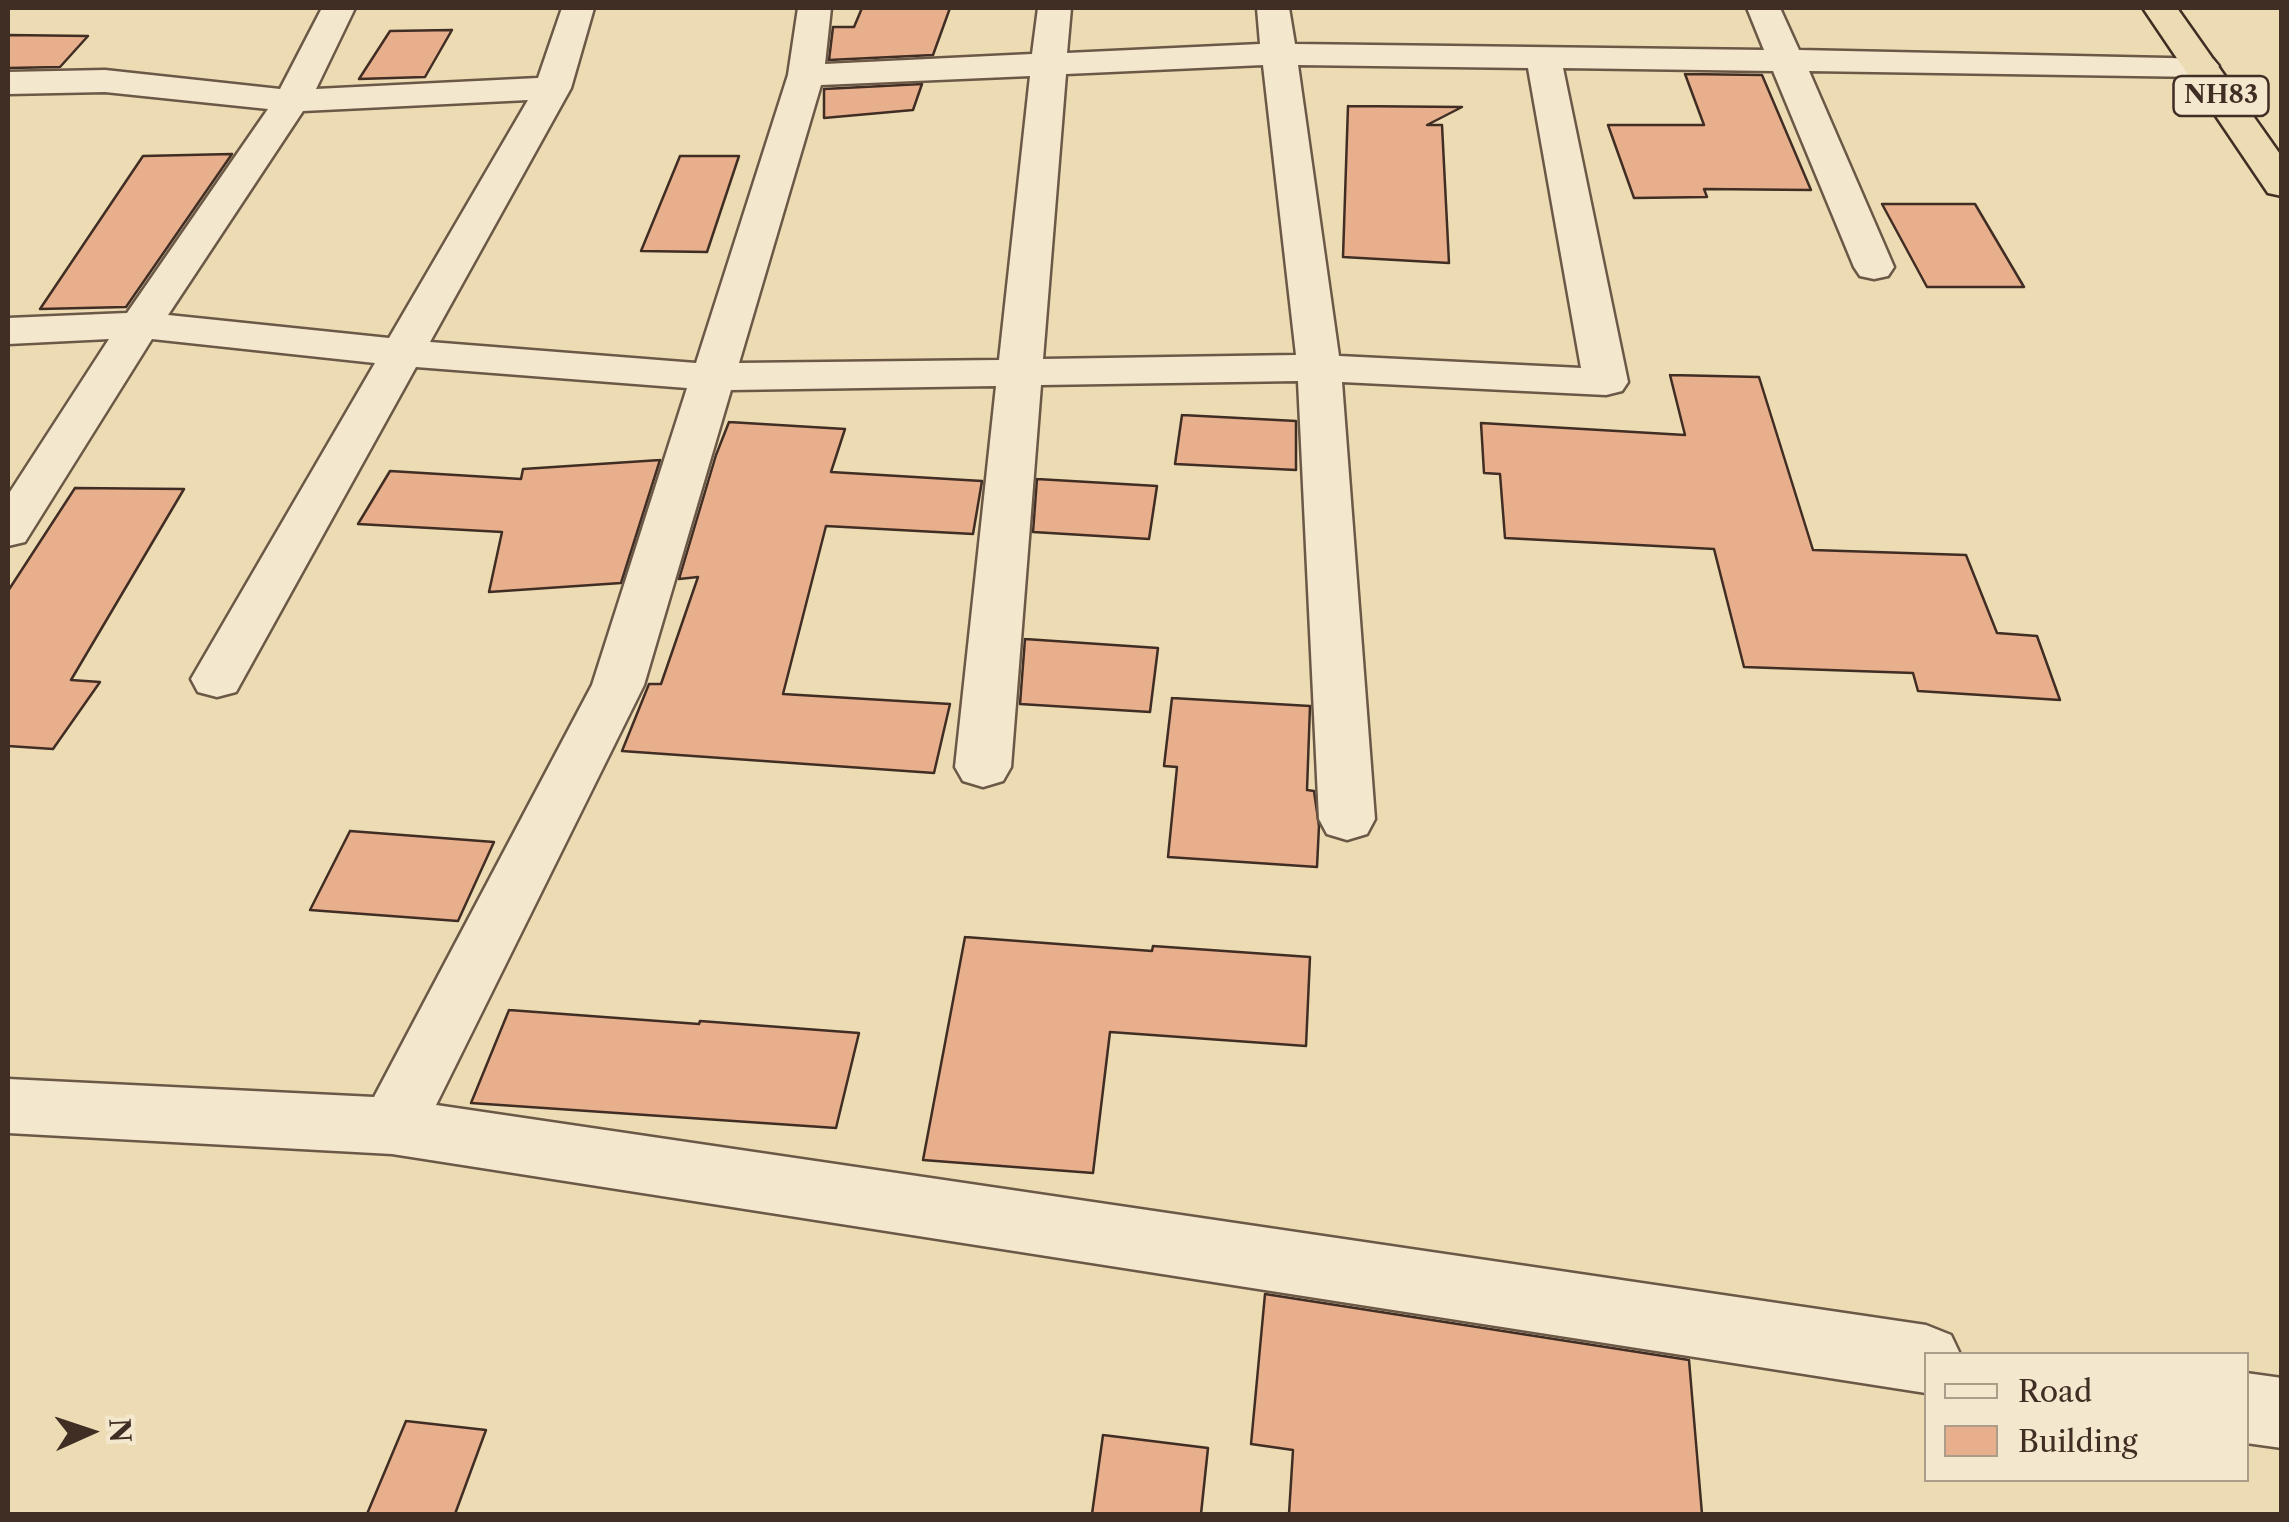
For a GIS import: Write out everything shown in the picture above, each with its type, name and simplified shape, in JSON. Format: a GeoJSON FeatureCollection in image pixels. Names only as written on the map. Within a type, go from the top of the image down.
{"type":"FeatureCollection","features":[{"type":"Feature","properties":{"kind":"highway","name":"NH83"},"geometry":{"type":"LineString","coordinates":[[2160,8],[2282,185]]}},
{"type":"Feature","properties":{"kind":"street"},"geometry":{"type":"LineString","coordinates":[[8,532],[140,325],[292,101],[338,8]]}},
{"type":"Feature","properties":{"kind":"street"},"geometry":{"type":"LineString","coordinates":[[217,679],[406,353],[553,88],[578,8]]}},
{"type":"Feature","properties":{"kind":"street"},"geometry":{"type":"LineString","coordinates":[[392,1126],[618,686],[806,76],[814,8]]}},
{"type":"Feature","properties":{"kind":"street"},"geometry":{"type":"LineString","coordinates":[[983,767],[1054,8]]}},
{"type":"Feature","properties":{"kind":"street"},"geometry":{"type":"LineString","coordinates":[[1273,8],[1319,368],[1347,819]]}},
{"type":"Feature","properties":{"kind":"street"},"geometry":{"type":"LineString","coordinates":[[1764,8],[1874,267]]}},
{"type":"Feature","properties":{"kind":"street"},"geometry":{"type":"LineString","coordinates":[[806,76],[1279,54],[2201,66]]}},
{"type":"Feature","properties":{"kind":"street"},"geometry":{"type":"LineString","coordinates":[[8,331],[140,325],[406,353],[710,378],[1319,368],[1606,382],[1543,55]]}},
{"type":"Feature","properties":{"kind":"street"},"geometry":{"type":"LineString","coordinates":[[8,83],[105,81],[292,101],[553,88]]}},
{"type":"Feature","properties":{"kind":"street"},"geometry":{"type":"LineString","coordinates":[[8,1106],[392,1126],[1924,1359]]}},
{"type":"Feature","properties":{"kind":"street"},"geometry":{"type":"LineString","coordinates":[[2249,1408],[2282,1413]]}},
{"type":"Feature","properties":{"kind":"building"},"geometry":{"type":"Polygon","coordinates":[[[862,8],[950,8],[933,55],[829,60],[833,27],[854,27],[862,8]]]}},
{"type":"Feature","properties":{"kind":"building"},"geometry":{"type":"Polygon","coordinates":[[[452,30],[425,77],[359,79],[390,31],[452,30]]]}},
{"type":"Feature","properties":{"kind":"building"},"geometry":{"type":"Polygon","coordinates":[[[8,35],[88,36],[60,67],[8,68],[8,35]]]}},
{"type":"Feature","properties":{"kind":"building"},"geometry":{"type":"Polygon","coordinates":[[[1685,74],[1762,75],[1811,190],[1704,189],[1707,197],[1634,198],[1608,125],[1704,125],[1685,74]]]}},
{"type":"Feature","properties":{"kind":"building"},"geometry":{"type":"Polygon","coordinates":[[[922,84],[913,110],[824,118],[824,89],[922,84]]]}},
{"type":"Feature","properties":{"kind":"building"},"geometry":{"type":"Polygon","coordinates":[[[1348,106],[1462,107],[1427,125],[1442,125],[1449,263],[1343,257],[1348,106]]]}},
{"type":"Feature","properties":{"kind":"building"},"geometry":{"type":"Polygon","coordinates":[[[232,154],[126,307],[40,309],[143,156],[232,154]]]}},
{"type":"Feature","properties":{"kind":"building"},"geometry":{"type":"Polygon","coordinates":[[[680,156],[739,156],[707,252],[641,251],[680,156]]]}},
{"type":"Feature","properties":{"kind":"building"},"geometry":{"type":"Polygon","coordinates":[[[1882,204],[1975,204],[2024,287],[1927,287],[1882,204]]]}},
{"type":"Feature","properties":{"kind":"building"},"geometry":{"type":"Polygon","coordinates":[[[1670,375],[1759,377],[1813,550],[1966,555],[1997,633],[2037,636],[2060,700],[1918,691],[1913,673],[1744,667],[1714,549],[1505,538],[1500,474],[1484,473],[1481,423],[1685,435],[1670,375]]]}},
{"type":"Feature","properties":{"kind":"building"},"geometry":{"type":"Polygon","coordinates":[[[1182,415],[1296,421],[1296,470],[1175,464],[1182,415]]]}},
{"type":"Feature","properties":{"kind":"building"},"geometry":{"type":"Polygon","coordinates":[[[729,422],[845,429],[831,472],[982,481],[973,534],[826,526],[783,694],[950,704],[934,773],[622,751],[649,684],[661,684],[698,577],[679,579],[729,422]]]}},
{"type":"Feature","properties":{"kind":"building"},"geometry":{"type":"Polygon","coordinates":[[[660,460],[621,583],[489,592],[502,532],[358,524],[390,471],[521,479],[523,469],[660,460]]]}},
{"type":"Feature","properties":{"kind":"building"},"geometry":{"type":"Polygon","coordinates":[[[1037,479],[1157,486],[1149,539],[1033,532],[1037,479]]]}},
{"type":"Feature","properties":{"kind":"building"},"geometry":{"type":"Polygon","coordinates":[[[75,488],[184,489],[71,680],[100,682],[53,749],[8,746],[8,591],[75,488]]]}},
{"type":"Feature","properties":{"kind":"building"},"geometry":{"type":"Polygon","coordinates":[[[1025,639],[1158,648],[1150,712],[1020,704],[1025,639]]]}},
{"type":"Feature","properties":{"kind":"building"},"geometry":{"type":"Polygon","coordinates":[[[1172,698],[1310,706],[1307,790],[1314,791],[1319,826],[1317,867],[1168,857],[1177,767],[1164,766],[1172,698]]]}},
{"type":"Feature","properties":{"kind":"building"},"geometry":{"type":"Polygon","coordinates":[[[350,831],[494,842],[458,921],[310,910],[350,831]]]}},
{"type":"Feature","properties":{"kind":"building"},"geometry":{"type":"Polygon","coordinates":[[[965,937],[1152,951],[1153,946],[1310,957],[1306,1046],[1110,1032],[1093,1173],[923,1160],[965,937]]]}},
{"type":"Feature","properties":{"kind":"building"},"geometry":{"type":"Polygon","coordinates":[[[509,1010],[859,1033],[836,1128],[471,1103],[509,1010]]]}},
{"type":"Feature","properties":{"kind":"building"},"geometry":{"type":"Polygon","coordinates":[[[1265,1294],[1689,1360],[1702,1514],[1289,1514],[1293,1450],[1251,1444],[1265,1294]]]}},
{"type":"Feature","properties":{"kind":"building"},"geometry":{"type":"Polygon","coordinates":[[[406,1421],[486,1430],[455,1514],[367,1514],[406,1421]]]}},
{"type":"Feature","properties":{"kind":"building"},"geometry":{"type":"Polygon","coordinates":[[[1103,1435],[1208,1448],[1201,1514],[1092,1514],[1103,1435]]]}}]}
